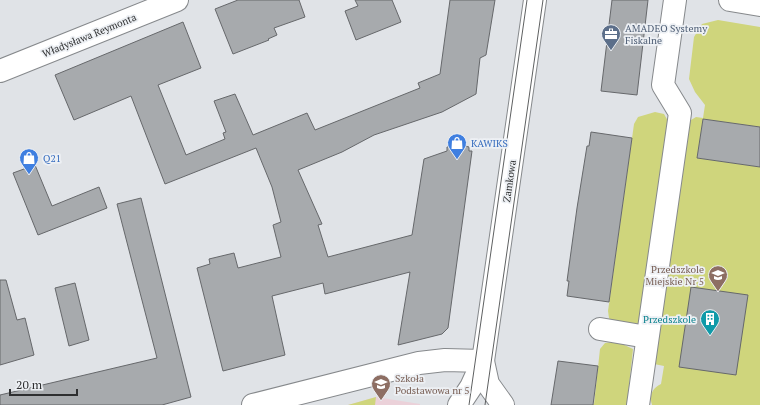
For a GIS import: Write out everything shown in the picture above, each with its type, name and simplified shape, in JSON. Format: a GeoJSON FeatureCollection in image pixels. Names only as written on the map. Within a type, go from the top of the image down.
{"type":"FeatureCollection","features":[{"type":"Feature","properties":{"kind":"street","name":"Władysława Reymonta"},"geometry":{"type":"LineString","coordinates":[[0,71],[177,0]]}},
{"type":"Feature","properties":{"kind":"street","name":"Zamkowa"},"geometry":{"type":"LineString","coordinates":[[459,405],[471,387],[483,361],[535,0]]}},
{"type":"Feature","properties":{"kind":"street"},"geometry":{"type":"LineString","coordinates":[[638,405],[680,113],[663,85],[675,0]]}},
{"type":"Feature","properties":{"kind":"street"},"geometry":{"type":"LineString","coordinates":[[730,0],[760,5]]}},
{"type":"Feature","properties":{"kind":"street"},"geometry":{"type":"LineString","coordinates":[[600,329],[647,337]]}},
{"type":"Feature","properties":{"kind":"street"},"geometry":{"type":"LineString","coordinates":[[254,405],[419,364],[445,360],[483,361]]}},
{"type":"Feature","properties":{"kind":"street","name":"Zamkowa"},"geometry":{"type":"LineString","coordinates":[[483,361],[488,384],[503,405]]}},
{"type":"Feature","properties":{"kind":"shaded area","name":"Szkoła Podstawowa nr 5"},"geometry":{"type":"Polygon","coordinates":[[[376,397],[420,404],[420,405],[348,405],[376,397]]]}},
{"type":"Feature","properties":{"kind":"green space","name":"Przedszkole Miejskie Nr 5"},"geometry":{"type":"Polygon","coordinates":[[[718,20],[760,27],[760,127],[703,119],[697,158],[760,167],[760,405],[652,405],[652,393],[655,388],[661,384],[664,366],[654,364],[688,127],[691,120],[696,117],[703,118],[705,105],[695,92],[689,79],[694,37],[702,24],[718,20]]]}},
{"type":"Feature","properties":{"kind":"green space"},"geometry":{"type":"Polygon","coordinates":[[[655,112],[664,114],[668,121],[640,322],[632,327],[615,326],[609,318],[608,311],[634,124],[638,117],[655,112]]]}},
{"type":"Feature","properties":{"kind":"green space"},"geometry":{"type":"Polygon","coordinates":[[[605,343],[620,343],[633,349],[627,405],[589,405],[594,404],[600,349],[605,343]]]}},
{"type":"Feature","properties":{"kind":"green space"},"geometry":{"type":"Polygon","coordinates":[[[376,397],[375,405],[348,405],[376,397]]]}},
{"type":"Feature","properties":{"kind":"building"},"geometry":{"type":"Polygon","coordinates":[[[238,0],[299,0],[305,17],[274,28],[277,35],[268,39],[269,40],[233,54],[215,9],[238,0]]]}},
{"type":"Feature","properties":{"kind":"building"},"geometry":{"type":"Polygon","coordinates":[[[355,0],[392,0],[401,22],[356,40],[345,11],[358,6],[355,0]]]}},
{"type":"Feature","properties":{"kind":"building"},"geometry":{"type":"Polygon","coordinates":[[[450,0],[495,0],[486,55],[480,58],[476,94],[442,112],[374,135],[342,152],[298,170],[322,224],[318,225],[328,257],[412,235],[424,159],[447,151],[447,147],[457,144],[469,147],[469,151],[472,151],[448,328],[442,334],[398,345],[410,272],[325,294],[323,283],[272,296],[285,355],[223,371],[197,268],[210,264],[209,259],[234,253],[238,268],[281,257],[273,225],[281,222],[272,187],[256,148],[165,184],[131,96],[74,120],[55,75],[183,22],[201,68],[158,85],[186,155],[225,139],[223,133],[226,132],[214,101],[235,94],[253,135],[307,113],[315,130],[420,88],[418,83],[440,74],[450,0]]]}},
{"type":"Feature","properties":{"kind":"building"},"geometry":{"type":"Polygon","coordinates":[[[612,0],[648,0],[637,95],[601,91],[612,0]]]}},
{"type":"Feature","properties":{"kind":"building"},"geometry":{"type":"Polygon","coordinates":[[[703,119],[760,127],[760,167],[697,158],[703,119]]]}},
{"type":"Feature","properties":{"kind":"building"},"geometry":{"type":"Polygon","coordinates":[[[591,132],[632,138],[609,302],[567,296],[569,281],[567,281],[577,208],[587,146],[589,146],[591,132]]]}},
{"type":"Feature","properties":{"kind":"building"},"geometry":{"type":"Polygon","coordinates":[[[35,165],[52,206],[99,187],[107,208],[38,235],[13,173],[35,165]]]}},
{"type":"Feature","properties":{"kind":"building"},"geometry":{"type":"Polygon","coordinates":[[[141,198],[191,397],[162,405],[0,405],[0,395],[157,358],[117,204],[141,198]]]}},
{"type":"Feature","properties":{"kind":"building"},"geometry":{"type":"Polygon","coordinates":[[[0,280],[6,280],[17,320],[25,318],[34,355],[0,365],[0,280]]]}},
{"type":"Feature","properties":{"kind":"building"},"geometry":{"type":"Polygon","coordinates":[[[75,283],[89,340],[69,346],[55,288],[75,283]]]}},
{"type":"Feature","properties":{"kind":"building","name":"Przedszkole"},"geometry":{"type":"Polygon","coordinates":[[[691,287],[748,295],[736,375],[679,367],[691,287]]]}},
{"type":"Feature","properties":{"kind":"building"},"geometry":{"type":"Polygon","coordinates":[[[558,361],[598,366],[593,405],[551,405],[558,361]]]}},
{"type":"Feature","properties":{"kind":"tram line"},"geometry":{"type":"LineString","coordinates":[[469,405],[527,0]]}},
{"type":"Feature","properties":{"kind":"tram line"},"geometry":{"type":"LineString","coordinates":[[485,405],[543,0]]}},
{"type":"Feature","properties":{"kind":"place","name":"AMADEO Systemy Fiskalne"},"geometry":{"type":"Point","coordinates":[611,51]}},
{"type":"Feature","properties":{"kind":"place","name":"KAWIKS"},"geometry":{"type":"Point","coordinates":[457,160]}},
{"type":"Feature","properties":{"kind":"place","name":"Q21"},"geometry":{"type":"Point","coordinates":[29,175]}},
{"type":"Feature","properties":{"kind":"place","name":"Przedszkole Miejskie Nr 5"},"geometry":{"type":"Point","coordinates":[718,292]}},
{"type":"Feature","properties":{"kind":"place","name":"Przedszkole"},"geometry":{"type":"Point","coordinates":[710,336]}},
{"type":"Feature","properties":{"kind":"place","name":"Szkoła Podstawowa nr 5"},"geometry":{"type":"Point","coordinates":[381,401]}}]}
